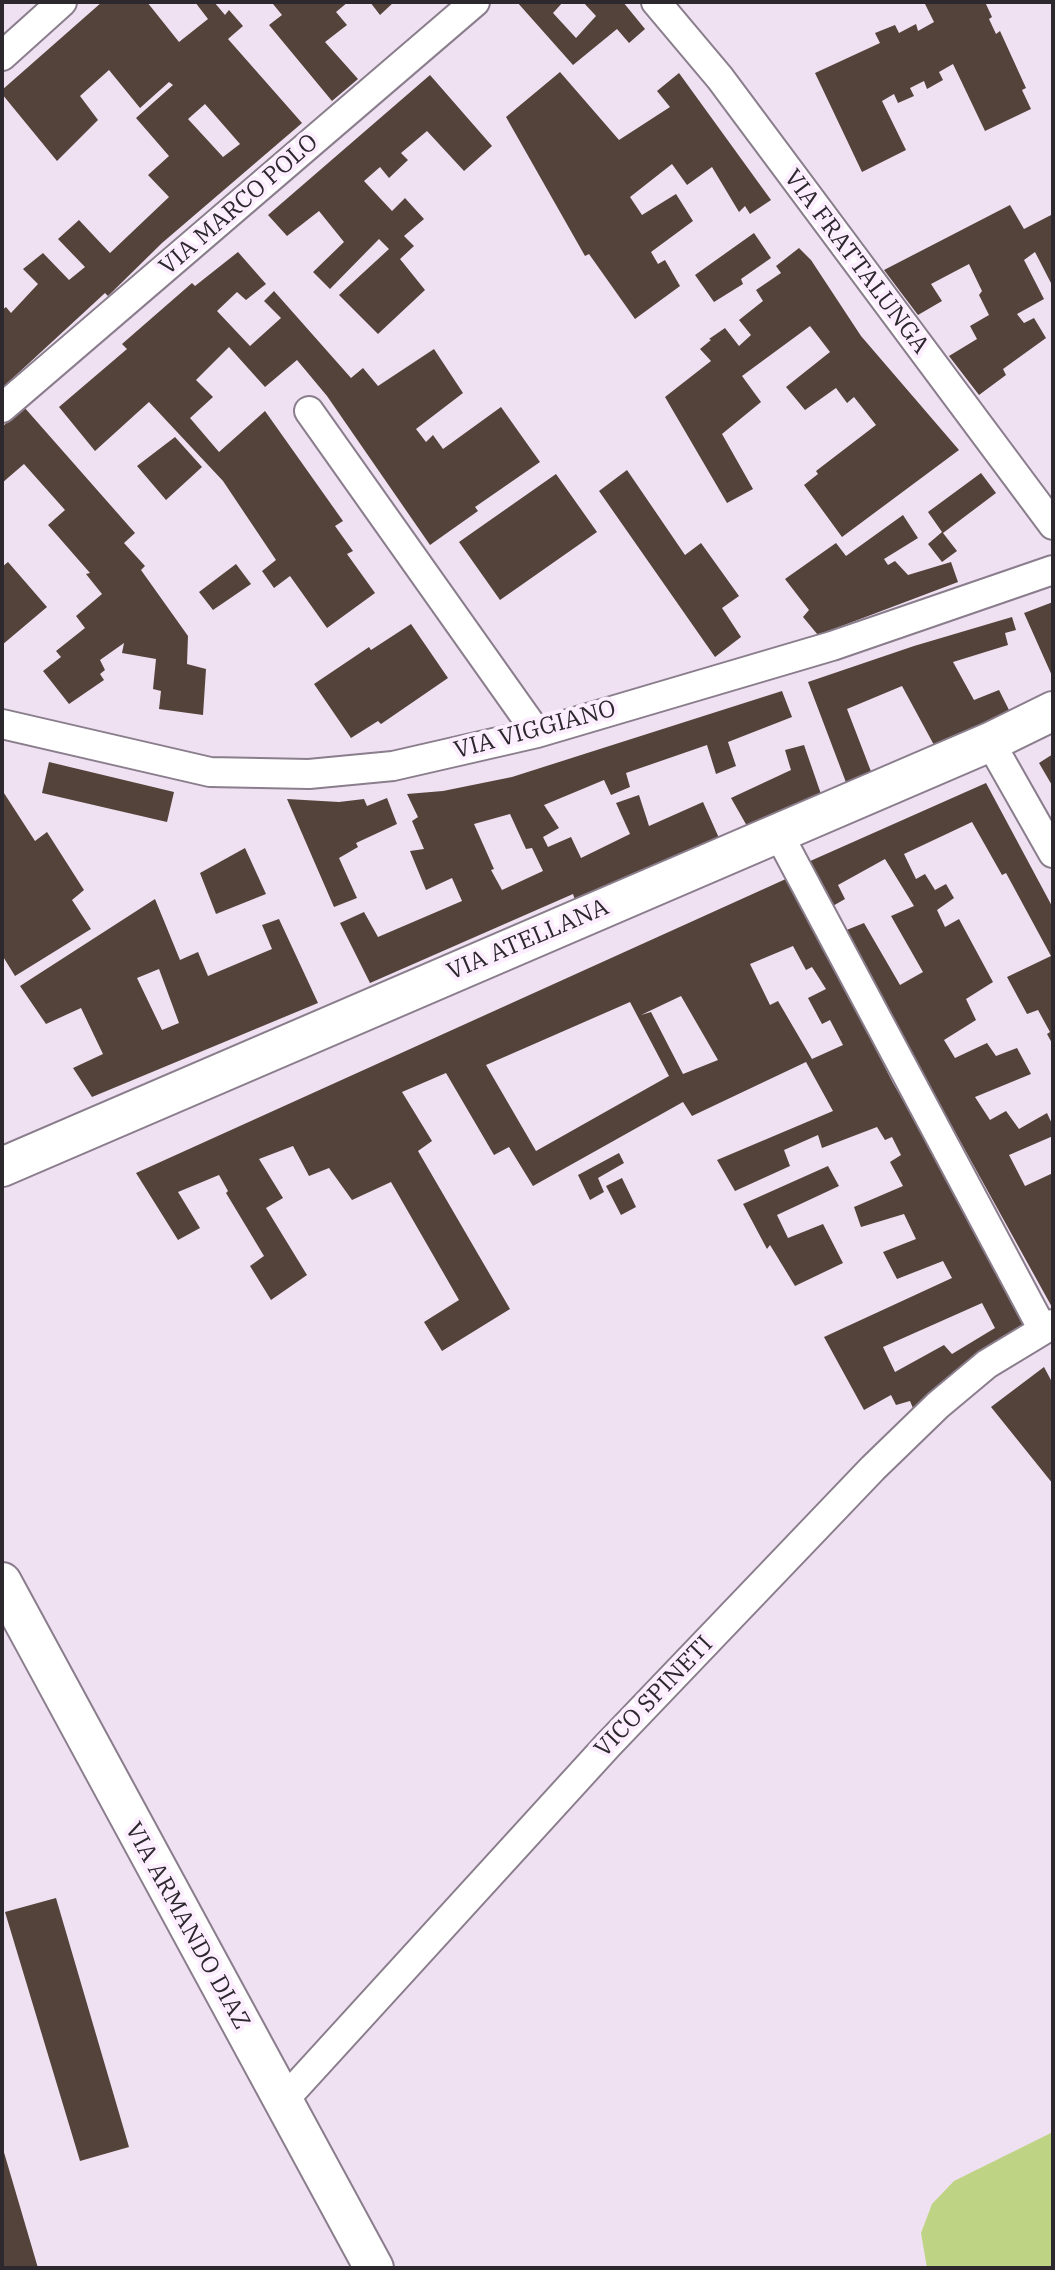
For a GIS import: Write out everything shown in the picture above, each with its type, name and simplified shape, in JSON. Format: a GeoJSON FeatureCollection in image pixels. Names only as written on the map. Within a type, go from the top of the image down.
{"type":"FeatureCollection","features":[{"type":"Feature","properties":{"kind":"main road","name":"VIA ATELLANA"},"geometry":{"type":"LineString","coordinates":[[2,1167],[990,742],[1053,711]]}},
{"type":"Feature","properties":{"kind":"main road","name":"VIA ARMANDO DIAZ"},"geometry":{"type":"LineString","coordinates":[[2,1582],[374,2268]]}},
{"type":"Feature","properties":{"kind":"street"},"geometry":{"type":"LineString","coordinates":[[2,56],[62,2]]}},
{"type":"Feature","properties":{"kind":"street","name":"VIA MARCO POLO"},"geometry":{"type":"LineString","coordinates":[[2,408],[475,2]]}},
{"type":"Feature","properties":{"kind":"street","name":"VIA FRATTALUNGA"},"geometry":{"type":"LineString","coordinates":[[656,2],[720,78],[1053,525]]}},
{"type":"Feature","properties":{"kind":"street"},"geometry":{"type":"LineString","coordinates":[[309,411],[537,733]]}},
{"type":"Feature","properties":{"kind":"street","name":"VIA VIGGIANO"},"geometry":{"type":"LineString","coordinates":[[2,724],[210,772],[309,774],[393,766],[537,733],[832,646],[1053,570]]}},
{"type":"Feature","properties":{"kind":"street"},"geometry":{"type":"LineString","coordinates":[[990,742],[1053,853]]}},
{"type":"Feature","properties":{"kind":"street"},"geometry":{"type":"LineString","coordinates":[[778,833],[1048,1327]]}},
{"type":"Feature","properties":{"kind":"street","name":"VICO SPINETI"},"geometry":{"type":"LineString","coordinates":[[283,2101],[608,1745],[873,1468],[938,1405],[987,1364],[1048,1327]]}},
{"type":"Feature","properties":{"kind":"green space"},"geometry":{"type":"Polygon","coordinates":[[[1053,2132],[1053,2268],[927,2268],[921,2233],[932,2204],[954,2181],[1053,2132]]]}},
{"type":"Feature","properties":{"kind":"building"},"geometry":{"type":"Polygon","coordinates":[[[102,2],[147,2],[179,42],[208,19],[195,2],[214,2],[225,15],[229,10],[243,26],[228,39],[302,123],[162,243],[108,296],[105,293],[2,388],[2,310],[6,307],[11,313],[38,284],[23,269],[43,253],[69,280],[85,267],[58,239],[79,220],[110,253],[169,197],[148,175],[169,156],[136,118],[173,85],[169,82],[140,108],[109,70],[80,96],[98,120],[57,161],[2,94],[2,90],[102,2]],[[205,104],[188,119],[223,157],[240,144],[205,104]]]}},
{"type":"Feature","properties":{"kind":"building"},"geometry":{"type":"Polygon","coordinates":[[[348,2],[336,12],[347,25],[325,42],[358,79],[332,101],[269,25],[282,15],[273,4],[348,2]]]}},
{"type":"Feature","properties":{"kind":"building"},"geometry":{"type":"Polygon","coordinates":[[[370,2],[394,2],[380,15],[370,2]]]}},
{"type":"Feature","properties":{"kind":"building"},"geometry":{"type":"Polygon","coordinates":[[[517,2],[563,2],[553,13],[576,38],[596,16],[583,2],[623,2],[645,29],[629,43],[617,29],[573,65],[517,2]]]}},
{"type":"Feature","properties":{"kind":"building"},"geometry":{"type":"Polygon","coordinates":[[[924,2],[985,2],[996,34],[1000,31],[1026,88],[1022,90],[1031,109],[985,131],[953,64],[939,72],[943,80],[927,89],[924,81],[910,88],[914,96],[898,103],[894,94],[882,101],[906,150],[862,172],[815,73],[880,43],[875,33],[895,25],[899,33],[916,24],[918,31],[934,22],[924,2]]]}},
{"type":"Feature","properties":{"kind":"building"},"geometry":{"type":"Polygon","coordinates":[[[560,72],[619,140],[670,107],[657,91],[679,73],[771,200],[750,214],[745,206],[739,212],[712,167],[687,185],[672,164],[630,197],[642,215],[676,194],[693,221],[651,252],[658,264],[665,260],[680,286],[635,319],[589,254],[585,256],[506,117],[560,72]]]}},
{"type":"Feature","properties":{"kind":"building"},"geometry":{"type":"Polygon","coordinates":[[[430,75],[492,146],[464,171],[427,131],[401,153],[408,160],[389,178],[380,167],[364,181],[392,211],[405,198],[424,219],[404,236],[414,246],[400,259],[425,290],[378,334],[339,295],[389,249],[379,239],[330,289],[313,272],[344,242],[319,211],[287,236],[268,215],[430,75]]]}},
{"type":"Feature","properties":{"kind":"building"},"geometry":{"type":"Polygon","coordinates":[[[1010,205],[1024,229],[1053,214],[1053,287],[1035,252],[1024,260],[1044,299],[1017,314],[1024,323],[1034,318],[1046,338],[1003,369],[1006,375],[979,395],[949,356],[977,339],[970,326],[989,315],[969,264],[931,284],[942,301],[918,315],[884,270],[1010,205]]]}},
{"type":"Feature","properties":{"kind":"building"},"geometry":{"type":"Polygon","coordinates":[[[754,233],[771,258],[741,279],[743,284],[714,302],[695,275],[754,233]]]}},
{"type":"Feature","properties":{"kind":"building"},"geometry":{"type":"Polygon","coordinates":[[[799,248],[811,260],[861,336],[959,450],[842,537],[804,485],[818,474],[816,471],[876,425],[854,397],[847,403],[836,388],[805,410],[786,387],[830,352],[810,326],[742,376],[761,402],[722,434],[753,489],[727,503],[665,397],[711,361],[700,349],[709,339],[725,328],[739,346],[751,335],[739,320],[763,301],[756,290],[781,273],[776,266],[799,248]]]}},
{"type":"Feature","properties":{"kind":"building"},"geometry":{"type":"Polygon","coordinates":[[[238,252],[266,284],[246,300],[237,292],[217,311],[250,346],[281,318],[264,301],[274,291],[351,378],[363,368],[378,386],[434,349],[463,393],[416,429],[426,442],[433,435],[443,449],[501,407],[540,462],[475,507],[478,511],[430,545],[327,396],[297,360],[265,387],[229,347],[196,380],[213,397],[190,418],[219,452],[265,411],[343,521],[335,526],[353,551],[347,554],[375,593],[327,628],[290,576],[274,588],[262,571],[276,560],[223,481],[149,402],[95,451],[59,407],[127,349],[122,344],[192,283],[195,286],[238,252]]]}},
{"type":"Feature","properties":{"kind":"building"},"geometry":{"type":"Polygon","coordinates":[[[24,407],[135,533],[124,543],[145,566],[141,570],[188,636],[187,664],[206,669],[203,715],[159,709],[161,691],[153,689],[156,659],[122,653],[124,643],[100,660],[105,670],[100,674],[104,680],[69,704],[43,671],[61,657],[56,651],[85,628],[76,616],[102,594],[86,574],[90,573],[48,525],[65,510],[24,464],[2,483],[2,427],[24,407]]]}},
{"type":"Feature","properties":{"kind":"building"},"geometry":{"type":"Polygon","coordinates":[[[175,437],[202,467],[166,500],[137,466],[175,437]]]}},
{"type":"Feature","properties":{"kind":"building"},"geometry":{"type":"Polygon","coordinates":[[[627,470],[685,555],[701,543],[739,596],[722,608],[741,637],[715,657],[599,491],[627,470]]]}},
{"type":"Feature","properties":{"kind":"building"},"geometry":{"type":"Polygon","coordinates":[[[981,473],[996,493],[943,533],[957,551],[942,562],[928,544],[942,532],[928,512],[981,473]]]}},
{"type":"Feature","properties":{"kind":"building"},"geometry":{"type":"Polygon","coordinates":[[[556,474],[597,532],[500,600],[459,542],[556,474]]]}},
{"type":"Feature","properties":{"kind":"building"},"geometry":{"type":"Polygon","coordinates":[[[903,515],[918,538],[884,559],[888,565],[895,561],[908,575],[951,562],[958,582],[818,635],[803,617],[809,610],[785,579],[836,543],[846,556],[903,515]]]}},
{"type":"Feature","properties":{"kind":"building"},"geometry":{"type":"Polygon","coordinates":[[[8,562],[47,607],[2,645],[2,567],[8,562]]]}},
{"type":"Feature","properties":{"kind":"building"},"geometry":{"type":"Polygon","coordinates":[[[236,564],[251,584],[213,610],[199,592],[236,564]]]}},
{"type":"Feature","properties":{"kind":"building"},"geometry":{"type":"Polygon","coordinates":[[[1053,602],[1053,678],[1024,613],[1053,602]]]}},
{"type":"Feature","properties":{"kind":"building"},"geometry":{"type":"Polygon","coordinates":[[[1012,617],[1016,630],[1005,633],[1008,645],[953,662],[974,700],[999,690],[1010,712],[934,745],[902,686],[847,709],[872,774],[847,785],[808,682],[1012,617]]]}},
{"type":"Feature","properties":{"kind":"building"},"geometry":{"type":"Polygon","coordinates":[[[411,624],[448,678],[381,724],[378,721],[351,738],[314,684],[369,647],[371,650],[411,624]]]}},
{"type":"Feature","properties":{"kind":"building"},"geometry":{"type":"Polygon","coordinates":[[[782,691],[792,717],[728,742],[736,766],[716,774],[707,745],[626,773],[630,787],[611,795],[604,780],[544,805],[559,828],[543,837],[548,847],[571,837],[581,858],[630,834],[616,803],[639,795],[649,826],[703,802],[719,838],[576,903],[573,894],[370,983],[340,923],[364,912],[378,937],[462,901],[452,878],[426,890],[410,851],[424,849],[412,821],[418,817],[407,794],[443,791],[512,777],[782,691]],[[510,814],[474,824],[502,890],[543,871],[532,848],[526,849],[510,814]]]}},
{"type":"Feature","properties":{"kind":"building"},"geometry":{"type":"Polygon","coordinates":[[[804,745],[821,794],[747,826],[731,798],[791,770],[785,750],[804,745]]]}},
{"type":"Feature","properties":{"kind":"building"},"geometry":{"type":"Polygon","coordinates":[[[1053,754],[1053,787],[1039,763],[1053,754]]]}},
{"type":"Feature","properties":{"kind":"building"},"geometry":{"type":"Polygon","coordinates":[[[49,762],[174,792],[167,822],[42,793],[49,762]]]}},
{"type":"Feature","properties":{"kind":"building"},"geometry":{"type":"Polygon","coordinates":[[[986,783],[1053,908],[1053,1045],[1038,1010],[1027,1014],[1007,977],[1051,956],[1006,873],[1002,875],[972,822],[904,854],[916,879],[925,874],[935,890],[946,884],[954,898],[937,910],[945,927],[959,919],[993,982],[966,999],[976,1020],[944,1040],[955,1058],[987,1043],[996,1056],[1017,1048],[1031,1074],[975,1097],[990,1120],[1006,1111],[1019,1129],[1047,1113],[1053,1126],[1053,1136],[1009,1155],[1025,1186],[1053,1173],[1053,1309],[844,931],[864,923],[900,985],[923,972],[891,916],[914,906],[885,859],[838,885],[845,899],[831,907],[808,862],[986,783]]]}},
{"type":"Feature","properties":{"kind":"building"},"geometry":{"type":"Polygon","coordinates":[[[2,790],[35,841],[47,832],[84,890],[72,900],[91,929],[15,976],[2,955],[2,790]]]}},
{"type":"Feature","properties":{"kind":"building"},"geometry":{"type":"Polygon","coordinates":[[[387,798],[397,824],[356,843],[358,847],[339,858],[357,898],[334,907],[287,799],[339,802],[364,799],[367,806],[387,798]]]}},
{"type":"Feature","properties":{"kind":"building"},"geometry":{"type":"Polygon","coordinates":[[[245,848],[266,894],[216,914],[200,873],[245,848]]]}},
{"type":"Feature","properties":{"kind":"building"},"geometry":{"type":"Polygon","coordinates":[[[788,878],[893,1083],[1029,1325],[915,1413],[910,1401],[896,1405],[891,1395],[864,1410],[824,1337],[952,1278],[943,1261],[897,1279],[883,1252],[916,1239],[904,1214],[861,1227],[854,1207],[903,1186],[890,1162],[901,1155],[892,1137],[885,1140],[877,1127],[822,1148],[818,1135],[784,1150],[790,1166],[735,1191],[717,1160],[833,1111],[806,1062],[692,1116],[683,1102],[533,1186],[509,1147],[494,1155],[446,1073],[402,1092],[432,1141],[418,1151],[510,1309],[442,1351],[424,1322],[459,1300],[391,1182],[352,1200],[329,1168],[309,1176],[293,1146],[259,1159],[283,1198],[266,1208],[307,1275],[271,1300],[250,1266],[264,1256],[226,1193],[228,1191],[219,1175],[178,1192],[200,1228],[178,1240],[136,1173],[788,878]],[[793,946],[750,964],[770,1005],[778,1001],[812,1059],[843,1045],[830,1020],[822,1024],[808,998],[826,989],[812,967],[806,970],[793,946]],[[681,996],[641,1015],[651,1012],[683,1074],[718,1060],[681,996]],[[630,1002],[486,1065],[536,1151],[669,1076],[630,1002]],[[982,1303],[883,1347],[895,1372],[944,1345],[952,1354],[995,1328],[982,1303]]]}},
{"type":"Feature","properties":{"kind":"building"},"geometry":{"type":"Polygon","coordinates":[[[155,899],[180,960],[198,952],[208,976],[272,949],[262,925],[279,919],[318,1003],[92,1097],[73,1068],[103,1054],[81,1008],[46,1024],[20,986],[155,899]],[[159,969],[137,978],[162,1030],[179,1023],[159,969]]]}},
{"type":"Feature","properties":{"kind":"building"},"geometry":{"type":"Polygon","coordinates":[[[619,1153],[624,1163],[598,1178],[604,1192],[590,1200],[578,1175],[619,1153]]]}},
{"type":"Feature","properties":{"kind":"building"},"geometry":{"type":"Polygon","coordinates":[[[828,1166],[839,1186],[777,1215],[788,1238],[823,1224],[843,1263],[795,1286],[770,1245],[767,1249],[743,1204],[828,1166]]]}},
{"type":"Feature","properties":{"kind":"building"},"geometry":{"type":"Polygon","coordinates":[[[622,1178],[636,1207],[621,1215],[606,1186],[622,1178]]]}},
{"type":"Feature","properties":{"kind":"building"},"geometry":{"type":"Polygon","coordinates":[[[1044,1367],[1053,1384],[1053,1484],[991,1407],[1044,1367]]]}},
{"type":"Feature","properties":{"kind":"building"},"geometry":{"type":"Polygon","coordinates":[[[56,1898],[129,2147],[80,2161],[5,1912],[56,1898]]]}},
{"type":"Feature","properties":{"kind":"building"},"geometry":{"type":"Polygon","coordinates":[[[3,2149],[38,2268],[2,2268],[3,2149]]]}}]}
